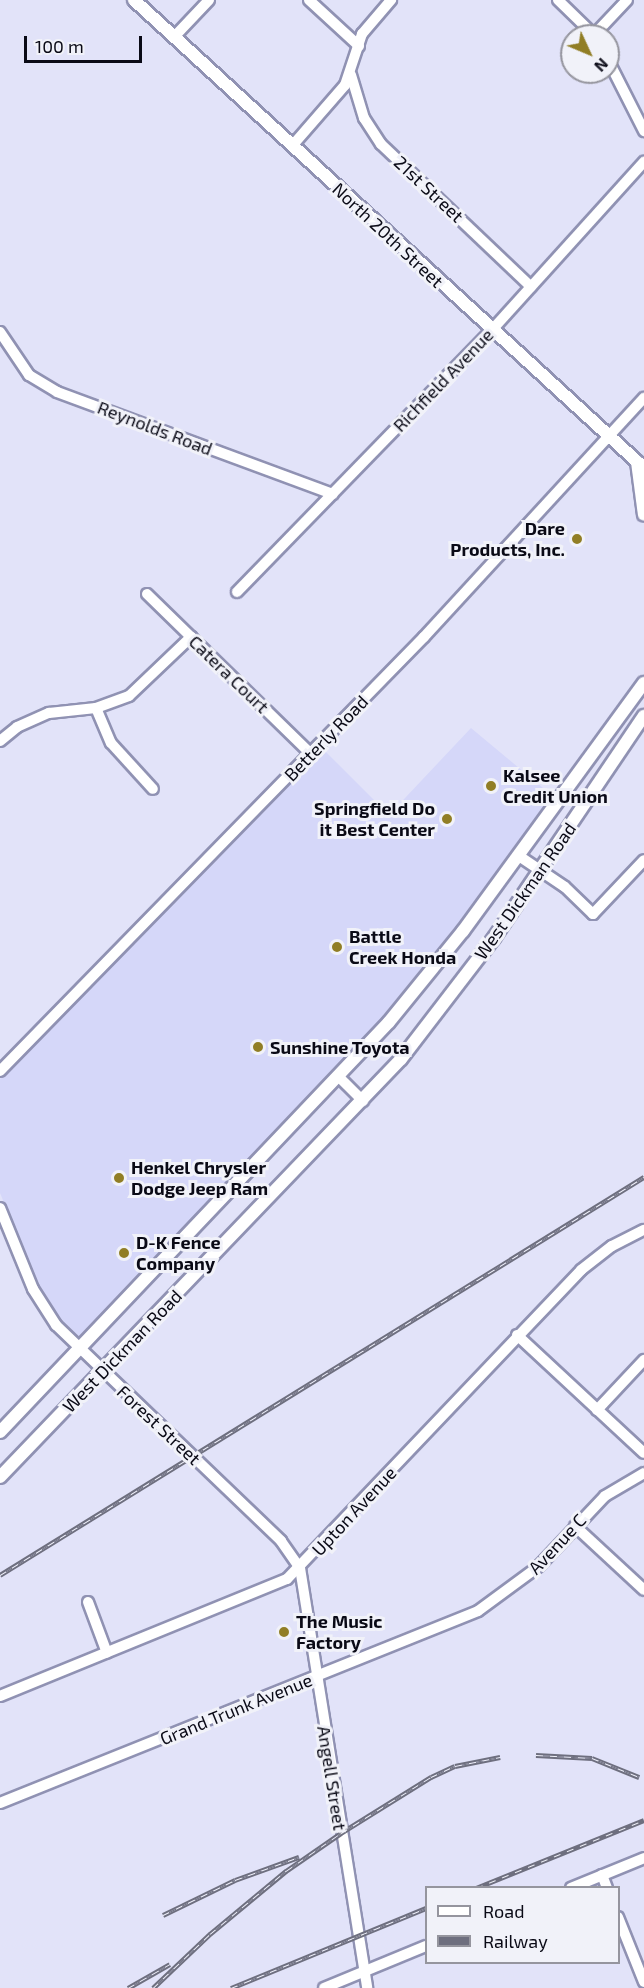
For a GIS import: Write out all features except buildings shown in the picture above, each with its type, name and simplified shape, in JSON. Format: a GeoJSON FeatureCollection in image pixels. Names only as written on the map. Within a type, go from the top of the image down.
{"type":"FeatureCollection","features":[{"type":"Feature","properties":{"kind":"main road","name":"North 20th Street"},"geometry":{"type":"LineString","coordinates":[[134,0],[641,465]]}},
{"type":"Feature","properties":{"kind":"main road"},"geometry":{"type":"LineString","coordinates":[[641,465],[644,515]]}},
{"type":"Feature","properties":{"kind":"main road","name":"West Dickman Road"},"geometry":{"type":"LineString","coordinates":[[0,1432],[389,1022],[519,856],[644,683]]}},
{"type":"Feature","properties":{"kind":"main road","name":"West Dickman Road"},"geometry":{"type":"LineString","coordinates":[[0,1477],[363,1101],[436,1014],[540,872],[644,716]]}},
{"type":"Feature","properties":{"kind":"street"},"geometry":{"type":"LineString","coordinates":[[174,37],[208,0]]}},
{"type":"Feature","properties":{"kind":"street"},"geometry":{"type":"LineString","coordinates":[[309,0],[359,46]]}},
{"type":"Feature","properties":{"kind":"street"},"geometry":{"type":"LineString","coordinates":[[292,146],[351,75],[366,29],[391,0]]}},
{"type":"Feature","properties":{"kind":"street"},"geometry":{"type":"LineString","coordinates":[[558,0],[583,24]]}},
{"type":"Feature","properties":{"kind":"street"},"geometry":{"type":"LineString","coordinates":[[605,24],[627,0]]}},
{"type":"Feature","properties":{"kind":"street","name":"21st Street"},"geometry":{"type":"LineString","coordinates":[[351,75],[364,118],[381,144],[531,287]]}},
{"type":"Feature","properties":{"kind":"street"},"geometry":{"type":"LineString","coordinates":[[620,83],[644,130]]}},
{"type":"Feature","properties":{"kind":"street","name":"Richfield Avenue"},"geometry":{"type":"LineString","coordinates":[[237,592],[492,330],[644,162]]}},
{"type":"Feature","properties":{"kind":"street","name":"Reynolds Road"},"geometry":{"type":"LineString","coordinates":[[0,332],[28,375],[57,392],[333,495]]}},
{"type":"Feature","properties":{"kind":"street","name":"Betterly Road"},"geometry":{"type":"LineString","coordinates":[[0,1071],[310,754],[644,398]]}},
{"type":"Feature","properties":{"kind":"street","name":"Catera Court"},"geometry":{"type":"LineString","coordinates":[[147,594],[310,754]]}},
{"type":"Feature","properties":{"kind":"street"},"geometry":{"type":"LineString","coordinates":[[0,741],[17,727],[49,713],[96,708],[141,688],[192,637]]}},
{"type":"Feature","properties":{"kind":"street"},"geometry":{"type":"LineString","coordinates":[[96,708],[111,743],[153,789]]}},
{"type":"Feature","properties":{"kind":"street"},"geometry":{"type":"LineString","coordinates":[[519,856],[565,887],[593,914],[644,860]]}},
{"type":"Feature","properties":{"kind":"street"},"geometry":{"type":"LineString","coordinates":[[339,1077],[363,1101]]}},
{"type":"Feature","properties":{"kind":"street","name":"Forest Street"},"geometry":{"type":"LineString","coordinates":[[0,1208],[3,1225],[37,1297],[56,1325],[281,1541],[300,1568]]}},
{"type":"Feature","properties":{"kind":"street","name":"Upton Avenue"},"geometry":{"type":"LineString","coordinates":[[0,1696],[288,1579],[581,1270],[612,1246],[644,1230]]}},
{"type":"Feature","properties":{"kind":"street"},"geometry":{"type":"LineString","coordinates":[[517,1335],[644,1453]]}},
{"type":"Feature","properties":{"kind":"street"},"geometry":{"type":"LineString","coordinates":[[597,1410],[644,1360]]}},
{"type":"Feature","properties":{"kind":"street","name":"Avenue C"},"geometry":{"type":"LineString","coordinates":[[471,1614],[522,1580],[605,1496],[644,1473]]}},
{"type":"Feature","properties":{"kind":"street"},"geometry":{"type":"LineString","coordinates":[[574,1526],[644,1590]]}},
{"type":"Feature","properties":{"kind":"street","name":"Angell Street"},"geometry":{"type":"LineString","coordinates":[[300,1568],[315,1677],[367,1988]]}},
{"type":"Feature","properties":{"kind":"street"},"geometry":{"type":"LineString","coordinates":[[88,1602],[107,1653]]}},
{"type":"Feature","properties":{"kind":"street","name":"Grand Trunk Avenue"},"geometry":{"type":"LineString","coordinates":[[0,1803],[471,1614]]}},
{"type":"Feature","properties":{"kind":"street"},"geometry":{"type":"LineString","coordinates":[[574,1886],[644,1858]]}},
{"type":"Feature","properties":{"kind":"street"},"geometry":{"type":"LineString","coordinates":[[602,1875],[607,1886]]}},
{"type":"Feature","properties":{"kind":"street"},"geometry":{"type":"LineString","coordinates":[[620,1922],[644,1982]]}},
{"type":"Feature","properties":{"kind":"street"},"geometry":{"type":"LineString","coordinates":[[324,1988],[425,1946]]}},
{"type":"Feature","properties":{"kind":"shaded area"},"geometry":{"type":"Polygon","coordinates":[[[471,728],[555,798],[397,1007],[83,1337],[74,1336],[42,1295],[0,1193],[0,1079],[323,749],[389,815],[471,728]]]}},
{"type":"Feature","properties":{"kind":"railway"},"geometry":{"type":"LineString","coordinates":[[0,1575],[644,1177]]}},
{"type":"Feature","properties":{"kind":"railway"},"geometry":{"type":"LineString","coordinates":[[536,1755],[592,1758],[639,1777]]}},
{"type":"Feature","properties":{"kind":"railway"},"geometry":{"type":"LineString","coordinates":[[153,1988],[210,1934],[286,1871],[341,1833],[431,1777],[455,1766],[500,1757]]}},
{"type":"Feature","properties":{"kind":"railway"},"geometry":{"type":"LineString","coordinates":[[481,1886],[644,1820]]}},
{"type":"Feature","properties":{"kind":"railway"},"geometry":{"type":"LineString","coordinates":[[163,1915],[235,1880],[299,1857]]}},
{"type":"Feature","properties":{"kind":"railway"},"geometry":{"type":"LineString","coordinates":[[231,1988],[425,1908]]}},
{"type":"Feature","properties":{"kind":"railway"},"geometry":{"type":"LineString","coordinates":[[128,1988],[170,1964]]}},
{"type":"Feature","properties":{"kind":"place","name":"Dare Products, Inc."},"geometry":{"type":"Point","coordinates":[577,539]}},
{"type":"Feature","properties":{"kind":"place","name":"Kalsee Credit Union"},"geometry":{"type":"Point","coordinates":[491,786]}},
{"type":"Feature","properties":{"kind":"place","name":"Springfield Do it Best Center"},"geometry":{"type":"Point","coordinates":[447,819]}},
{"type":"Feature","properties":{"kind":"place","name":"Battle Creek Honda"},"geometry":{"type":"Point","coordinates":[337,947]}},
{"type":"Feature","properties":{"kind":"place","name":"Sunshine Toyota"},"geometry":{"type":"Point","coordinates":[258,1047]}},
{"type":"Feature","properties":{"kind":"place","name":"Henkel Chrysler Dodge Jeep Ram"},"geometry":{"type":"Point","coordinates":[119,1178]}},
{"type":"Feature","properties":{"kind":"place","name":"D-K Fence Company"},"geometry":{"type":"Point","coordinates":[124,1253]}},
{"type":"Feature","properties":{"kind":"place","name":"The Music Factory"},"geometry":{"type":"Point","coordinates":[284,1632]}}]}
